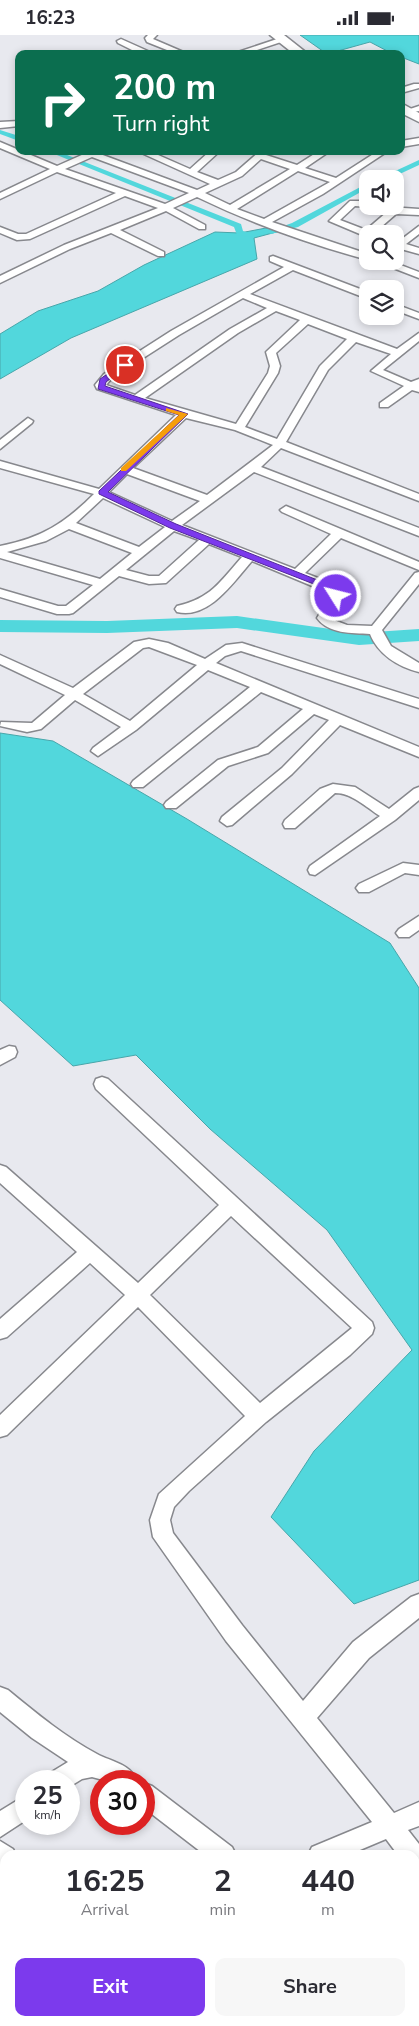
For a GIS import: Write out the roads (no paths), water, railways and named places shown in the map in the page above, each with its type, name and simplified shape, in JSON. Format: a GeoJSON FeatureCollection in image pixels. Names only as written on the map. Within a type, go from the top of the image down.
{"type":"FeatureCollection","features":[{"type":"Feature","properties":{"kind":"main road"},"geometry":{"type":"LineString","coordinates":[[284,37],[306,50]]}},
{"type":"Feature","properties":{"kind":"main road"},"geometry":{"type":"LineString","coordinates":[[410,113],[419,130]]}},
{"type":"Feature","properties":{"kind":"street"},"geometry":{"type":"LineString","coordinates":[[153,35],[148,38],[174,50]]}},
{"type":"Feature","properties":{"kind":"street"},"geometry":{"type":"LineString","coordinates":[[247,50],[284,37]]}},
{"type":"Feature","properties":{"kind":"street"},"geometry":{"type":"LineString","coordinates":[[121,41],[139,50]]}},
{"type":"Feature","properties":{"kind":"street"},"geometry":{"type":"LineString","coordinates":[[405,90],[417,86]]}},
{"type":"Feature","properties":{"kind":"street"},"geometry":{"type":"LineString","coordinates":[[0,125],[15,123]]}},
{"type":"Feature","properties":{"kind":"street"},"geometry":{"type":"LineString","coordinates":[[405,143],[419,141]]}},
{"type":"Feature","properties":{"kind":"street"},"geometry":{"type":"LineString","coordinates":[[0,145],[15,151]]}},
{"type":"Feature","properties":{"kind":"street"},"geometry":{"type":"LineString","coordinates":[[24,155],[57,169],[126,192],[174,204],[202,227]]}},
{"type":"Feature","properties":{"kind":"street"},"geometry":{"type":"LineString","coordinates":[[151,155],[216,183]]}},
{"type":"Feature","properties":{"kind":"street"},"geometry":{"type":"LineString","coordinates":[[191,172],[211,155]]}},
{"type":"Feature","properties":{"kind":"street"},"geometry":{"type":"LineString","coordinates":[[0,280],[67,247],[174,204],[239,174],[261,155]]}},
{"type":"Feature","properties":{"kind":"street"},"geometry":{"type":"LineString","coordinates":[[267,155],[296,169],[336,181]]}},
{"type":"Feature","properties":{"kind":"street"},"geometry":{"type":"LineString","coordinates":[[230,209],[319,155]]}},
{"type":"Feature","properties":{"kind":"street"},"geometry":{"type":"LineString","coordinates":[[266,221],[378,155]]}},
{"type":"Feature","properties":{"kind":"street"},"geometry":{"type":"LineString","coordinates":[[0,196],[81,157],[197,193],[230,209],[359,254]]}},
{"type":"Feature","properties":{"kind":"street"},"geometry":{"type":"LineString","coordinates":[[0,230],[24,238],[126,192]]}},
{"type":"Feature","properties":{"kind":"street"},"geometry":{"type":"LineString","coordinates":[[359,203],[353,203],[334,221],[359,231]]}},
{"type":"Feature","properties":{"kind":"street"},"geometry":{"type":"LineString","coordinates":[[404,211],[418,212]]}},
{"type":"Feature","properties":{"kind":"street"},"geometry":{"type":"LineString","coordinates":[[378,225],[389,215]]}},
{"type":"Feature","properties":{"kind":"street"},"geometry":{"type":"LineString","coordinates":[[404,240],[419,229]]}},
{"type":"Feature","properties":{"kind":"street"},"geometry":{"type":"LineString","coordinates":[[112,230],[161,254]]}},
{"type":"Feature","properties":{"kind":"street"},"geometry":{"type":"LineString","coordinates":[[35,234],[67,247]]}},
{"type":"Feature","properties":{"kind":"street"},"geometry":{"type":"LineString","coordinates":[[404,248],[419,251]]}},
{"type":"Feature","properties":{"kind":"street"},"geometry":{"type":"LineString","coordinates":[[273,259],[359,293]]}},
{"type":"Feature","properties":{"kind":"street"},"geometry":{"type":"LineString","coordinates":[[291,267],[175,333],[108,376],[100,385],[104,389],[184,414],[239,428],[419,498]]}},
{"type":"Feature","properties":{"kind":"street"},"geometry":{"type":"LineString","coordinates":[[404,269],[419,275]]}},
{"type":"Feature","properties":{"kind":"street"},"geometry":{"type":"LineString","coordinates":[[241,295],[398,353]]}},
{"type":"Feature","properties":{"kind":"street"},"geometry":{"type":"LineString","coordinates":[[136,399],[234,331],[276,307]]}},
{"type":"Feature","properties":{"kind":"street"},"geometry":{"type":"LineString","coordinates":[[404,310],[419,316]]}},
{"type":"Feature","properties":{"kind":"street"},"geometry":{"type":"LineString","coordinates":[[239,428],[273,373],[275,365],[272,353],[307,319]]}},
{"type":"Feature","properties":{"kind":"street"},"geometry":{"type":"LineString","coordinates":[[0,593],[64,611],[74,607],[173,526],[254,468],[279,445],[314,391],[324,368],[354,338]]}},
{"type":"Feature","properties":{"kind":"street"},"geometry":{"type":"LineString","coordinates":[[416,342],[398,353],[376,371],[416,385]]}},
{"type":"Feature","properties":{"kind":"street"},"geometry":{"type":"LineString","coordinates":[[384,405],[416,385]]}},
{"type":"Feature","properties":{"kind":"street"},"geometry":{"type":"LineString","coordinates":[[0,550],[41,540],[70,525],[124,469],[184,414]]}},
{"type":"Feature","properties":{"kind":"street"},"geometry":{"type":"LineString","coordinates":[[0,446],[28,421]]}},
{"type":"Feature","properties":{"kind":"street"},"geometry":{"type":"LineString","coordinates":[[0,464],[102,493],[173,526],[334,591],[336,596],[323,618],[326,623],[377,636],[385,651],[419,668]]}},
{"type":"Feature","properties":{"kind":"street"},"geometry":{"type":"LineString","coordinates":[[254,468],[419,532]]}},
{"type":"Feature","properties":{"kind":"street"},"geometry":{"type":"LineString","coordinates":[[124,469],[209,500]]}},
{"type":"Feature","properties":{"kind":"street"},"geometry":{"type":"LineString","coordinates":[[286,510],[419,566]]}},
{"type":"Feature","properties":{"kind":"street"},"geometry":{"type":"LineString","coordinates":[[70,525],[141,551]]}},
{"type":"Feature","properties":{"kind":"street"},"geometry":{"type":"LineString","coordinates":[[297,575],[339,533]]}},
{"type":"Feature","properties":{"kind":"street"},"geometry":{"type":"LineString","coordinates":[[116,571],[149,580],[162,581],[207,539]]}},
{"type":"Feature","properties":{"kind":"street"},"geometry":{"type":"LineString","coordinates":[[0,554],[101,583]]}},
{"type":"Feature","properties":{"kind":"street"},"geometry":{"type":"LineString","coordinates":[[182,609],[193,608],[206,603],[250,556]]}},
{"type":"Feature","properties":{"kind":"street"},"geometry":{"type":"LineString","coordinates":[[377,636],[419,576]]}},
{"type":"Feature","properties":{"kind":"street"},"geometry":{"type":"LineString","coordinates":[[6,725],[28,728],[36,726],[139,645],[149,643],[163,646],[208,664],[419,752]]}},
{"type":"Feature","properties":{"kind":"street"},"geometry":{"type":"LineString","coordinates":[[98,751],[131,727],[220,653],[231,648],[242,647],[419,704]]}},
{"type":"Feature","properties":{"kind":"street"},"geometry":{"type":"LineString","coordinates":[[0,659],[74,695],[131,727]]}},
{"type":"Feature","properties":{"kind":"street"},"geometry":{"type":"LineString","coordinates":[[138,784],[260,686]]}},
{"type":"Feature","properties":{"kind":"street"},"geometry":{"type":"LineString","coordinates":[[171,805],[223,763],[230,759],[254,755],[262,750],[312,707]]}},
{"type":"Feature","properties":{"kind":"street"},"geometry":{"type":"LineString","coordinates":[[227,821],[287,771],[339,719]]}},
{"type":"Feature","properties":{"kind":"street"},"geometry":{"type":"LineString","coordinates":[[290,824],[332,787],[339,787],[354,793],[390,816]]}},
{"type":"Feature","properties":{"kind":"street"},"geometry":{"type":"LineString","coordinates":[[315,870],[390,816],[419,792]]}},
{"type":"Feature","properties":{"kind":"street"},"geometry":{"type":"LineString","coordinates":[[364,889],[403,868],[419,870]]}},
{"type":"Feature","properties":{"kind":"street"},"geometry":{"type":"LineString","coordinates":[[404,933],[419,922]]}},
{"type":"Feature","properties":{"kind":"street"},"geometry":{"type":"LineString","coordinates":[[102,1084],[365,1327],[343,1349],[259,1416],[182,1484],[166,1501],[160,1520],[164,1537],[234,1633],[409,1850]]}},
{"type":"Feature","properties":{"kind":"street"},"geometry":{"type":"LineString","coordinates":[[0,1172],[138,1295],[259,1416]]}},
{"type":"Feature","properties":{"kind":"street"},"geometry":{"type":"LineString","coordinates":[[0,1428],[231,1205]]}},
{"type":"Feature","properties":{"kind":"street"},"geometry":{"type":"LineString","coordinates":[[0,1331],[90,1252]]}},
{"type":"Feature","properties":{"kind":"street"},"geometry":{"type":"LineString","coordinates":[[302,1719],[361,1650],[419,1605]]}},
{"type":"Feature","properties":{"kind":"street"},"geometry":{"type":"LineString","coordinates":[[0,1698],[40,1730],[95,1765],[108,1770]]}},
{"type":"Feature","properties":{"kind":"street"},"geometry":{"type":"LineString","coordinates":[[73,1770],[77,1767],[95,1765]]}},
{"type":"Feature","properties":{"kind":"street"},"geometry":{"type":"LineString","coordinates":[[155,1802],[217,1850]]}},
{"type":"Feature","properties":{"kind":"street"},"geometry":{"type":"LineString","coordinates":[[0,1825],[15,1813]]}},
{"type":"Feature","properties":{"kind":"street"},"geometry":{"type":"LineString","coordinates":[[332,1850],[419,1813]]}},
{"type":"Feature","properties":{"kind":"water"},"geometry":{"type":"Polygon","coordinates":[[[300,35],[419,35],[419,64],[405,59],[405,50],[385,50],[370,42],[341,50],[321,50],[300,35]]]}},
{"type":"Feature","properties":{"kind":"water"},"geometry":{"type":"Polygon","coordinates":[[[266,228],[280,231],[254,238],[257,259],[71,338],[0,379],[0,334],[38,311],[98,291],[144,265],[215,232],[240,233],[266,228]]]}},
{"type":"Feature","properties":{"kind":"water"},"geometry":{"type":"Polygon","coordinates":[[[0,733],[53,741],[187,819],[390,943],[419,988],[419,1580],[354,1604],[271,1517],[314,1451],[412,1350],[327,1230],[210,1129],[136,1055],[73,1066],[0,1000],[0,733]]]}},
{"type":"Feature","properties":{"kind":"waterway"},"geometry":{"type":"LineString","coordinates":[[0,132],[15,138]]}},
{"type":"Feature","properties":{"kind":"waterway"},"geometry":{"type":"LineString","coordinates":[[60,155],[238,226],[240,233],[251,235]]}},
{"type":"Feature","properties":{"kind":"waterway"},"geometry":{"type":"LineString","coordinates":[[402,170],[419,162]]}},
{"type":"Feature","properties":{"kind":"waterway"},"geometry":{"type":"LineString","coordinates":[[271,232],[295,225],[359,190]]}},
{"type":"Feature","properties":{"kind":"waterway"},"geometry":{"type":"LineString","coordinates":[[0,626],[107,627],[237,622],[359,639],[419,635]]}}]}
